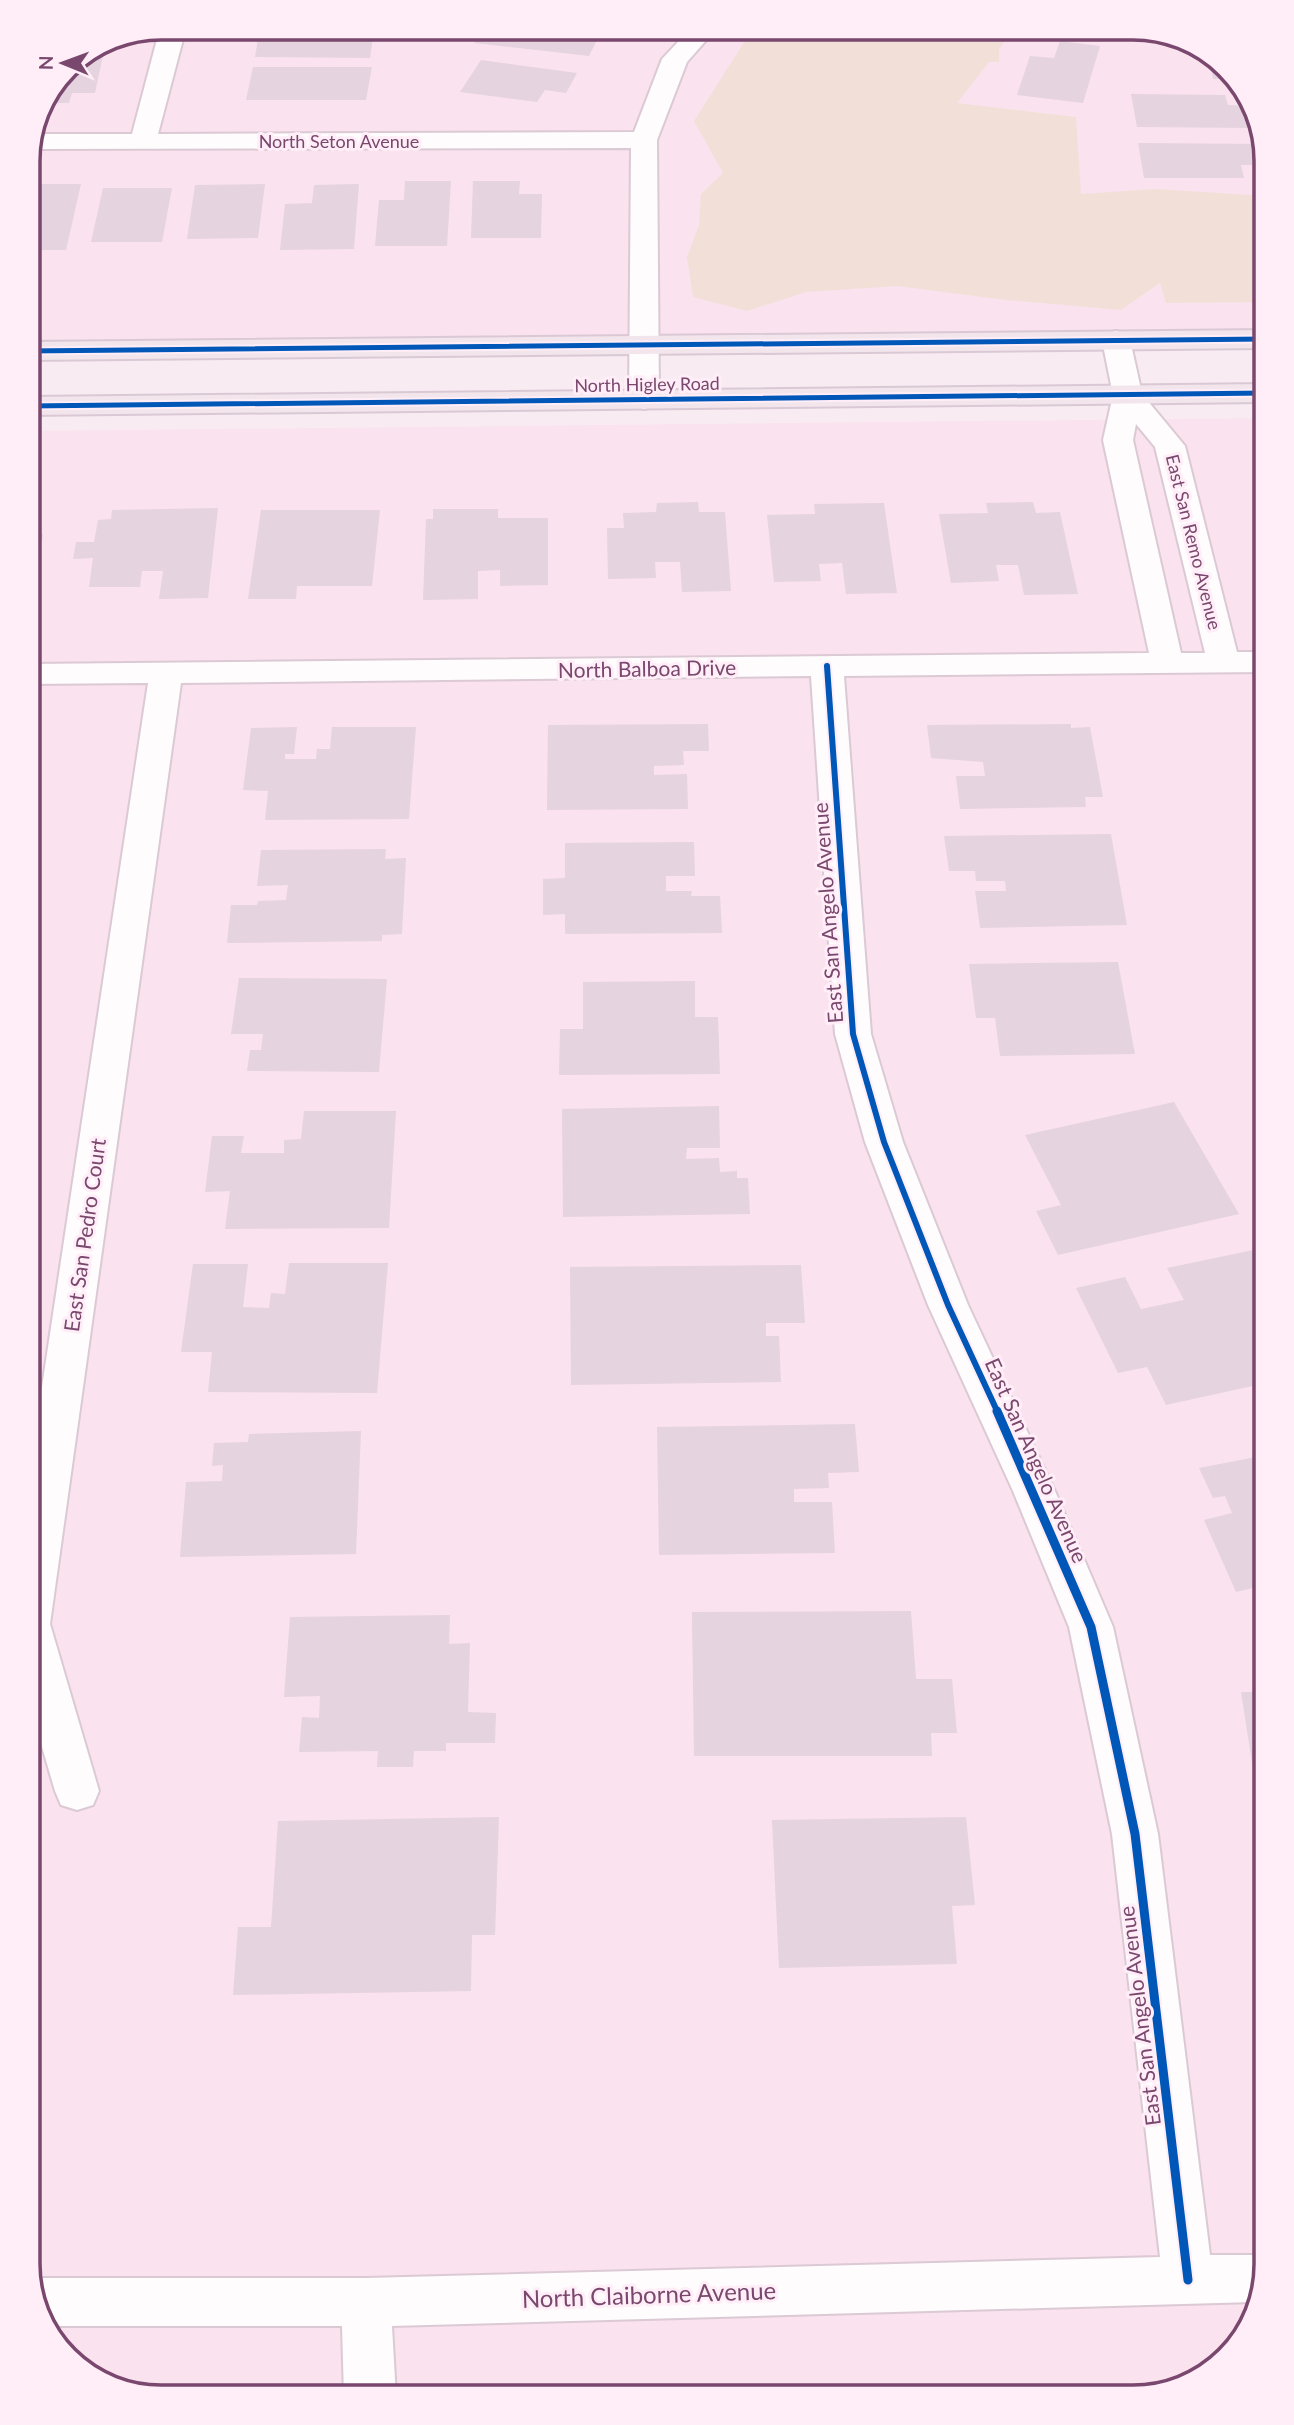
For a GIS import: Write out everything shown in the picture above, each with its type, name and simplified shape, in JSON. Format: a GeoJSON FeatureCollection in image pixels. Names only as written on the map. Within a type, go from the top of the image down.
{"type":"FeatureCollection","features":[{"type":"Feature","properties":{"kind":"main road","name":"North Higley Road"},"geometry":{"type":"LineString","coordinates":[[41,351],[1254,339]]}},
{"type":"Feature","properties":{"kind":"main road","name":"North Higley Road"},"geometry":{"type":"LineString","coordinates":[[41,406],[1254,393]]}},
{"type":"Feature","properties":{"kind":"street"},"geometry":{"type":"LineString","coordinates":[[143,141],[170,40]]}},
{"type":"Feature","properties":{"kind":"street"},"geometry":{"type":"LineString","coordinates":[[644,400],[644,140],[675,59],[693,41]]}},
{"type":"Feature","properties":{"kind":"street","name":"North Seton Avenue"},"geometry":{"type":"LineString","coordinates":[[43,142],[644,140]]}},
{"type":"Feature","properties":{"kind":"street","name":"East San Remo Avenue"},"geometry":{"type":"LineString","coordinates":[[1116,340],[1128,395],[1118,440],[1167,662]]}},
{"type":"Feature","properties":{"kind":"street","name":"East San Remo Avenue"},"geometry":{"type":"LineString","coordinates":[[1128,395],[1170,446],[1223,662]]}},
{"type":"Feature","properties":{"kind":"street","name":"North Balboa Drive"},"geometry":{"type":"LineString","coordinates":[[41,674],[1254,662]]}},
{"type":"Feature","properties":{"kind":"street","name":"East San Angelo Avenue"},"geometry":{"type":"LineString","coordinates":[[827,666],[853,1034],[884,1142],[948,1305],[1034,1491],[1091,1627],[1135,1834],[1188,2280]]}},
{"type":"Feature","properties":{"kind":"street","name":"East San Pedro Court"},"geometry":{"type":"LineString","coordinates":[[40,1539],[166,673]]}},
{"type":"Feature","properties":{"kind":"street","name":"East San Pedro Court"},"geometry":{"type":"LineString","coordinates":[[40,1666],[77,1791]]}},
{"type":"Feature","properties":{"kind":"street","name":"North Claiborne Avenue"},"geometry":{"type":"LineString","coordinates":[[47,2302],[366,2302],[1253,2278]]}},
{"type":"Feature","properties":{"kind":"street"},"geometry":{"type":"LineString","coordinates":[[366,2302],[369,2384]]}},
{"type":"Feature","properties":{"kind":"shaded area"},"geometry":{"type":"Polygon","coordinates":[[[162,40],[1140,41],[1179,49],[1206,65],[1218,76],[1229,88],[1245,115],[1254,162],[1254,335],[41,351],[41,154],[44,130],[59,98],[98,98],[98,59],[138,43],[162,40]]]}},
{"type":"Feature","properties":{"kind":"shaded area"},"geometry":{"type":"Polygon","coordinates":[[[745,41],[1005,41],[999,49],[999,62],[989,62],[957,103],[1076,117],[1081,194],[1156,189],[1254,195],[1254,302],[1166,303],[1160,283],[1121,310],[1006,300],[897,286],[806,292],[747,311],[693,297],[687,257],[699,225],[701,194],[723,173],[694,121],[745,41]]]}},
{"type":"Feature","properties":{"kind":"shaded area"},"geometry":{"type":"Polygon","coordinates":[[[1254,418],[1254,2263],[1247,2302],[1233,2331],[1206,2360],[1193,2368],[1179,2376],[1132,2385],[154,2384],[123,2378],[88,2360],[65,2337],[57,2324],[49,2310],[40,2263],[41,431],[1254,418]]]}},
{"type":"Feature","properties":{"kind":"building"},"geometry":{"type":"Polygon","coordinates":[[[258,40],[372,40],[370,58],[255,57],[258,40]]]}},
{"type":"Feature","properties":{"kind":"building"},"geometry":{"type":"Polygon","coordinates":[[[475,40],[597,40],[589,56],[474,43],[475,40]]]}},
{"type":"Feature","properties":{"kind":"building"},"geometry":{"type":"Polygon","coordinates":[[[1060,41],[1100,46],[1083,103],[1017,95],[1030,56],[1054,58],[1060,41]]]}},
{"type":"Feature","properties":{"kind":"building"},"geometry":{"type":"Polygon","coordinates":[[[103,56],[98,79],[98,59],[103,56]]]}},
{"type":"Feature","properties":{"kind":"building"},"geometry":{"type":"Polygon","coordinates":[[[481,60],[577,73],[566,93],[545,90],[537,102],[460,92],[481,60]]]}},
{"type":"Feature","properties":{"kind":"building"},"geometry":{"type":"Polygon","coordinates":[[[253,67],[372,67],[366,100],[246,100],[253,67]]]}},
{"type":"Feature","properties":{"kind":"building"},"geometry":{"type":"Polygon","coordinates":[[[1212,70],[1221,79],[1213,79],[1212,70]]]}},
{"type":"Feature","properties":{"kind":"building"},"geometry":{"type":"Polygon","coordinates":[[[1131,94],[1225,95],[1228,105],[1240,106],[1248,128],[1137,127],[1131,94]]]}},
{"type":"Feature","properties":{"kind":"building"},"geometry":{"type":"Polygon","coordinates":[[[59,98],[70,98],[69,103],[56,103],[59,98]]]}},
{"type":"Feature","properties":{"kind":"building"},"geometry":{"type":"Polygon","coordinates":[[[1138,143],[1252,144],[1254,165],[1241,165],[1244,178],[1144,178],[1138,143]]]}},
{"type":"Feature","properties":{"kind":"building"},"geometry":{"type":"Polygon","coordinates":[[[405,181],[451,181],[447,246],[375,246],[379,200],[404,200],[405,181]]]}},
{"type":"Feature","properties":{"kind":"building"},"geometry":{"type":"Polygon","coordinates":[[[473,181],[520,181],[519,194],[542,194],[541,238],[471,238],[473,181]]]}},
{"type":"Feature","properties":{"kind":"building"},"geometry":{"type":"Polygon","coordinates":[[[41,184],[81,184],[66,250],[41,250],[41,184]]]}},
{"type":"Feature","properties":{"kind":"building"},"geometry":{"type":"Polygon","coordinates":[[[265,184],[258,238],[187,239],[195,185],[265,184]]]}},
{"type":"Feature","properties":{"kind":"building"},"geometry":{"type":"Polygon","coordinates":[[[359,184],[354,249],[280,250],[285,204],[312,203],[314,185],[359,184]]]}},
{"type":"Feature","properties":{"kind":"building"},"geometry":{"type":"Polygon","coordinates":[[[103,188],[172,188],[162,242],[91,242],[103,188]]]}},
{"type":"Feature","properties":{"kind":"building"},"geometry":{"type":"Polygon","coordinates":[[[698,502],[699,512],[725,512],[731,591],[682,592],[680,562],[655,562],[656,578],[608,579],[607,528],[624,528],[623,513],[656,512],[657,503],[698,502]]]}},
{"type":"Feature","properties":{"kind":"building"},"geometry":{"type":"Polygon","coordinates":[[[1033,502],[1036,513],[1060,512],[1078,594],[1024,595],[1018,565],[996,565],[999,581],[951,583],[939,514],[988,513],[986,503],[1033,502]]]}},
{"type":"Feature","properties":{"kind":"building"},"geometry":{"type":"Polygon","coordinates":[[[884,503],[897,593],[846,594],[842,563],[819,564],[821,581],[774,582],[767,515],[815,514],[814,504],[884,503]]]}},
{"type":"Feature","properties":{"kind":"building"},"geometry":{"type":"Polygon","coordinates":[[[218,508],[208,598],[159,599],[163,571],[142,571],[140,587],[89,587],[93,558],[73,559],[76,542],[94,542],[98,520],[111,519],[112,510],[218,508]]]}},
{"type":"Feature","properties":{"kind":"building"},"geometry":{"type":"Polygon","coordinates":[[[433,509],[498,509],[498,518],[548,518],[548,585],[500,586],[500,570],[478,571],[478,599],[423,600],[426,519],[433,519],[433,509]]]}},
{"type":"Feature","properties":{"kind":"building"},"geometry":{"type":"Polygon","coordinates":[[[261,510],[380,510],[372,586],[297,586],[296,599],[248,599],[261,510]]]}},
{"type":"Feature","properties":{"kind":"building"},"geometry":{"type":"Polygon","coordinates":[[[708,724],[709,751],[683,751],[684,765],[654,766],[654,775],[687,774],[688,809],[547,810],[548,725],[708,724]]]}},
{"type":"Feature","properties":{"kind":"building"},"geometry":{"type":"Polygon","coordinates":[[[1071,724],[1071,728],[1090,727],[1103,797],[1085,797],[1086,807],[960,809],[956,776],[985,776],[983,762],[931,758],[927,725],[1071,724]]]}},
{"type":"Feature","properties":{"kind":"building"},"geometry":{"type":"Polygon","coordinates":[[[297,727],[294,754],[285,754],[285,759],[316,759],[317,749],[330,749],[332,727],[416,727],[409,819],[265,820],[268,791],[243,790],[251,728],[297,727]]]}},
{"type":"Feature","properties":{"kind":"building"},"geometry":{"type":"Polygon","coordinates":[[[1111,834],[1127,925],[980,928],[975,891],[1006,891],[1005,881],[976,881],[975,871],[949,871],[944,836],[1111,834]]]}},
{"type":"Feature","properties":{"kind":"building"},"geometry":{"type":"Polygon","coordinates":[[[694,842],[695,876],[666,876],[666,891],[692,891],[691,896],[720,896],[722,933],[565,934],[565,914],[543,915],[543,879],[565,878],[565,843],[694,842]]]}},
{"type":"Feature","properties":{"kind":"building"},"geometry":{"type":"Polygon","coordinates":[[[386,849],[385,859],[406,858],[402,934],[382,935],[382,941],[227,943],[231,905],[257,905],[258,901],[286,900],[288,885],[257,886],[261,850],[386,849]]]}},
{"type":"Feature","properties":{"kind":"building"},"geometry":{"type":"Polygon","coordinates":[[[1118,962],[1135,1054],[1000,1056],[995,1018],[976,1018],[969,964],[1118,962]]]}},
{"type":"Feature","properties":{"kind":"building"},"geometry":{"type":"Polygon","coordinates":[[[239,978],[387,979],[379,1072],[247,1071],[250,1050],[261,1050],[263,1034],[231,1034],[239,978]]]}},
{"type":"Feature","properties":{"kind":"building"},"geometry":{"type":"Polygon","coordinates":[[[695,981],[695,1017],[718,1017],[720,1074],[559,1075],[560,1029],[583,1029],[583,982],[695,981]]]}},
{"type":"Feature","properties":{"kind":"building"},"geometry":{"type":"Polygon","coordinates":[[[1174,1102],[1239,1214],[1058,1255],[1036,1211],[1061,1205],[1025,1135],[1174,1102]]]}},
{"type":"Feature","properties":{"kind":"building"},"geometry":{"type":"Polygon","coordinates":[[[719,1106],[720,1148],[687,1148],[686,1159],[719,1158],[720,1172],[737,1171],[737,1178],[748,1178],[750,1214],[563,1217],[562,1109],[719,1106]]]}},
{"type":"Feature","properties":{"kind":"building"},"geometry":{"type":"Polygon","coordinates":[[[304,1111],[396,1111],[389,1228],[225,1229],[230,1191],[205,1192],[212,1136],[244,1136],[241,1153],[284,1153],[284,1140],[301,1139],[304,1111]]]}},
{"type":"Feature","properties":{"kind":"building"},"geometry":{"type":"Polygon","coordinates":[[[1254,1250],[1254,1386],[1166,1405],[1147,1367],[1118,1373],[1076,1288],[1125,1277],[1141,1309],[1184,1300],[1167,1268],[1254,1250]]]}},
{"type":"Feature","properties":{"kind":"building"},"geometry":{"type":"Polygon","coordinates":[[[289,1263],[388,1263],[377,1393],[208,1392],[212,1352],[181,1352],[193,1264],[248,1264],[243,1307],[269,1308],[271,1293],[285,1294],[289,1263]]]}},
{"type":"Feature","properties":{"kind":"building"},"geometry":{"type":"Polygon","coordinates":[[[801,1265],[805,1323],[766,1323],[766,1336],[779,1336],[781,1382],[571,1385],[570,1267],[801,1265]]]}},
{"type":"Feature","properties":{"kind":"building"},"geometry":{"type":"Polygon","coordinates":[[[855,1424],[859,1472],[828,1473],[829,1488],[794,1489],[794,1502],[832,1502],[835,1553],[659,1555],[657,1427],[855,1424]]]}},
{"type":"Feature","properties":{"kind":"building"},"geometry":{"type":"Polygon","coordinates":[[[361,1431],[356,1554],[180,1557],[186,1482],[222,1481],[223,1465],[212,1466],[214,1443],[248,1442],[249,1434],[361,1431]]]}},
{"type":"Feature","properties":{"kind":"building"},"geometry":{"type":"Polygon","coordinates":[[[1254,1457],[1254,1588],[1236,1592],[1204,1520],[1232,1513],[1225,1496],[1213,1498],[1199,1468],[1254,1457]]]}},
{"type":"Feature","properties":{"kind":"building"},"geometry":{"type":"Polygon","coordinates":[[[911,1611],[916,1679],[952,1679],[957,1733],[931,1733],[932,1756],[694,1756],[692,1612],[911,1611]]]}},
{"type":"Feature","properties":{"kind":"building"},"geometry":{"type":"Polygon","coordinates":[[[450,1615],[449,1644],[470,1643],[468,1712],[496,1713],[495,1743],[446,1743],[446,1751],[414,1751],[413,1767],[377,1767],[378,1751],[299,1752],[302,1717],[319,1718],[320,1696],[284,1697],[290,1617],[450,1615]]]}},
{"type":"Feature","properties":{"kind":"building"},"geometry":{"type":"Polygon","coordinates":[[[1241,1692],[1254,1692],[1254,1775],[1241,1692]]]}},
{"type":"Feature","properties":{"kind":"building"},"geometry":{"type":"Polygon","coordinates":[[[499,1817],[495,1935],[472,1935],[471,1991],[233,1995],[238,1927],[271,1927],[278,1821],[499,1817]]]}},
{"type":"Feature","properties":{"kind":"building"},"geometry":{"type":"Polygon","coordinates":[[[966,1817],[975,1905],[952,1906],[957,1964],[779,1968],[772,1820],[966,1817]]]}},
{"type":"Feature","properties":{"kind":"cycle path"},"geometry":{"type":"LineString","coordinates":[[41,351],[1254,339]]}},
{"type":"Feature","properties":{"kind":"cycle path"},"geometry":{"type":"LineString","coordinates":[[41,406],[1254,393]]}},
{"type":"Feature","properties":{"kind":"cycle path"},"geometry":{"type":"LineString","coordinates":[[827,666],[853,1034],[884,1142],[948,1305],[1034,1491],[1091,1627],[1135,1834],[1188,2280]]}}]}
